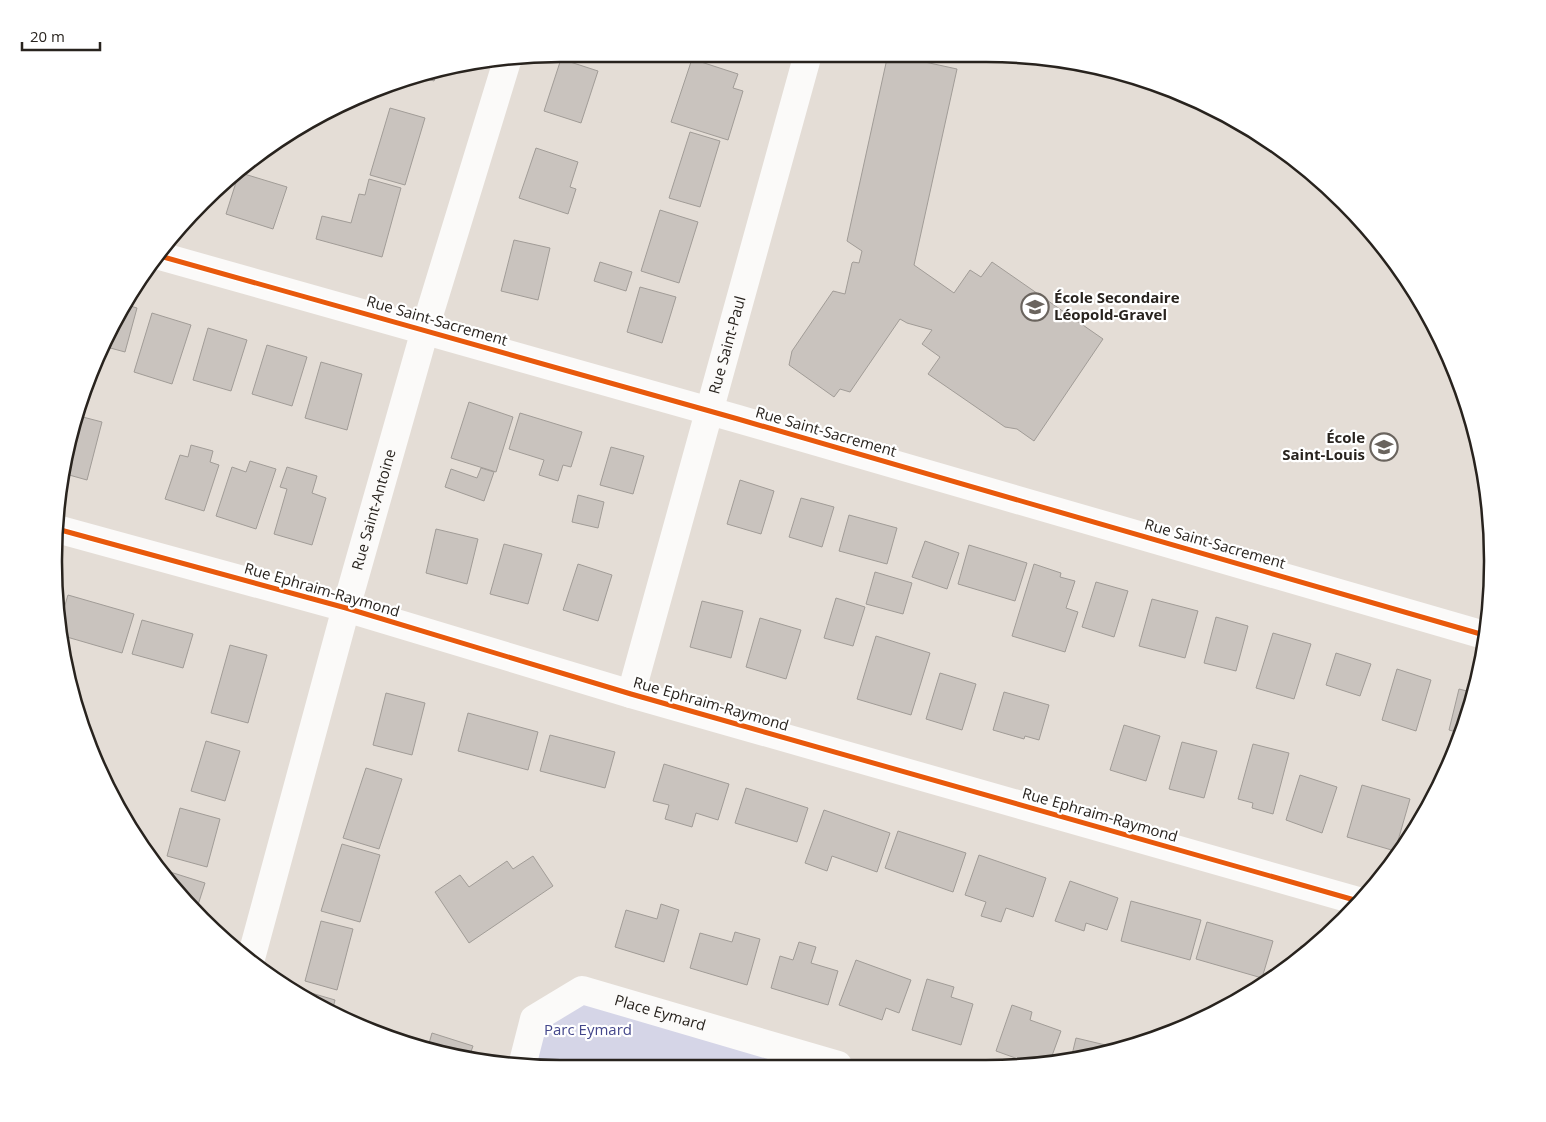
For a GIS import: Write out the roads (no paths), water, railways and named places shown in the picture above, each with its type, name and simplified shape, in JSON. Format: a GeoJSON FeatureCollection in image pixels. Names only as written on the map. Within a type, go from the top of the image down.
{"type":"FeatureCollection","features":[{"type":"Feature","properties":{"kind":"street","name":"Rue Saint-Paul"},"geometry":{"type":"LineString","coordinates":[[631,694],[806,62]]}},
{"type":"Feature","properties":{"kind":"street","name":"Rue Saint-Antoine"},"geometry":{"type":"LineString","coordinates":[[253,952],[346,608],[425,330],[505,66]]}},
{"type":"Feature","properties":{"kind":"street","name":"Rue Saint-Sacrement"},"geometry":{"type":"LineString","coordinates":[[169,254],[425,330],[1478,633]]}},
{"type":"Feature","properties":{"kind":"street","name":"Rue Ephraim-Raymond"},"geometry":{"type":"LineString","coordinates":[[64,531],[346,608],[631,694],[1351,899]]}},
{"type":"Feature","properties":{"kind":"street","name":"Place Eymard"},"geometry":{"type":"LineString","coordinates":[[524,1058],[534,1019],[582,990],[821,1060]]}},
{"type":"Feature","properties":{"kind":"place","name":"École Secondaire Léopold-Gravel"},"geometry":{"type":"Point","coordinates":[1035,307]}},
{"type":"Feature","properties":{"kind":"place","name":"École Saint-Louis"},"geometry":{"type":"Point","coordinates":[1384,447]}},
{"type":"Feature","properties":{"kind":"park label","name":"Parc Eymard"},"geometry":{"type":"Point","coordinates":[588,1030]}}]}
